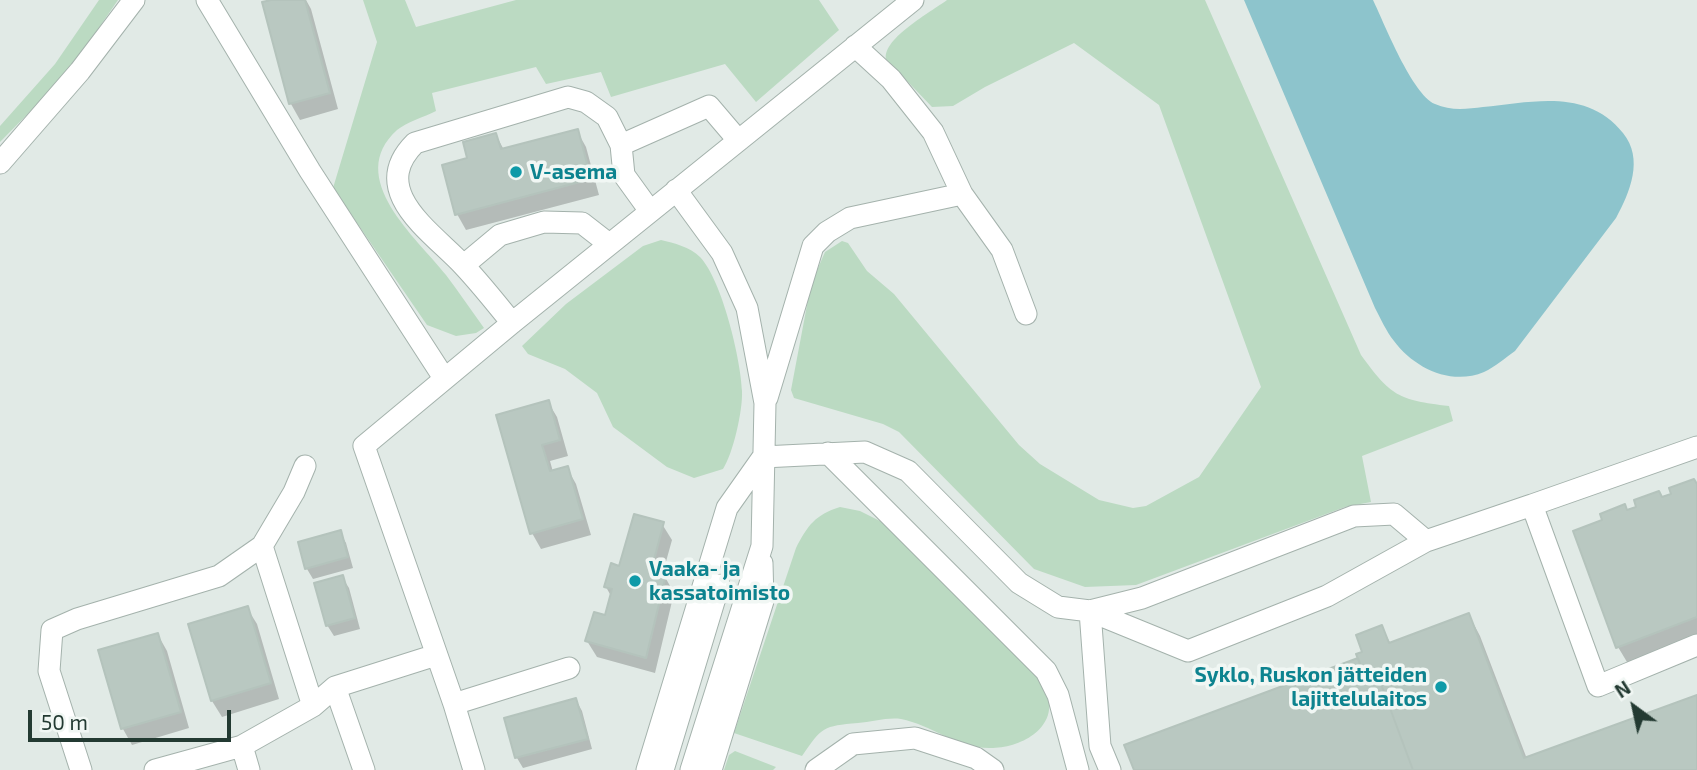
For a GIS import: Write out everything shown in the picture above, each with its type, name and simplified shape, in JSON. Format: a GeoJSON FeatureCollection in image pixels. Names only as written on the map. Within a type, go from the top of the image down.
{"type":"FeatureCollection","features":[{"type":"Feature","properties":{"kind":"lane"},"geometry":{"type":"LineString","coordinates":[[0,163],[80,71],[134,0]]}},
{"type":"Feature","properties":{"kind":"lane"},"geometry":{"type":"LineString","coordinates":[[207,0],[310,171],[444,378]]}},
{"type":"Feature","properties":{"kind":"lane"},"geometry":{"type":"LineString","coordinates":[[474,770],[454,704],[364,446],[444,378],[913,0]]}},
{"type":"Feature","properties":{"kind":"lane"},"geometry":{"type":"LineString","coordinates":[[855,46],[891,79],[933,132],[962,194],[1002,250],[1026,313]]}},
{"type":"Feature","properties":{"kind":"lane"},"geometry":{"type":"LineString","coordinates":[[512,323],[464,265],[407,208],[400,193],[397,173],[401,156],[415,143],[568,97],[586,102],[607,117],[621,145],[624,175],[650,211]]}},
{"type":"Feature","properties":{"kind":"lane"},"geometry":{"type":"LineString","coordinates":[[621,145],[709,107],[738,140]]}},
{"type":"Feature","properties":{"kind":"lane"},"geometry":{"type":"LineString","coordinates":[[676,190],[722,253],[747,308],[765,403],[763,601],[710,770]]}},
{"type":"Feature","properties":{"kind":"lane"},"geometry":{"type":"LineString","coordinates":[[765,403],[813,246],[827,232],[850,218],[962,194]]}},
{"type":"Feature","properties":{"kind":"lane"},"geometry":{"type":"LineString","coordinates":[[464,265],[500,235],[544,222],[582,223],[609,244]]}},
{"type":"Feature","properties":{"kind":"lane"},"geometry":{"type":"LineString","coordinates":[[763,457],[865,452],[908,471],[1019,583],[1058,607],[1090,611],[1188,651],[1327,596],[1426,541],[1697,447]]}},
{"type":"Feature","properties":{"kind":"lane"},"geometry":{"type":"LineString","coordinates":[[828,453],[1046,670],[1058,695],[1078,770]]}},
{"type":"Feature","properties":{"kind":"lane"},"geometry":{"type":"LineString","coordinates":[[650,769],[763,457]]}},
{"type":"Feature","properties":{"kind":"lane"},"geometry":{"type":"LineString","coordinates":[[81,770],[49,671],[52,630],[77,619],[219,576],[262,546],[294,492],[305,466]]}},
{"type":"Feature","properties":{"kind":"lane"},"geometry":{"type":"LineString","coordinates":[[1532,505],[1598,685],[1697,645]]}},
{"type":"Feature","properties":{"kind":"lane"},"geometry":{"type":"LineString","coordinates":[[1090,611],[1142,598],[1354,516],[1394,514],[1426,541]]}},
{"type":"Feature","properties":{"kind":"lane"},"geometry":{"type":"LineString","coordinates":[[262,546],[313,706]]}},
{"type":"Feature","properties":{"kind":"lane"},"geometry":{"type":"LineString","coordinates":[[691,770],[762,546]]}},
{"type":"Feature","properties":{"kind":"lane"},"geometry":{"type":"LineString","coordinates":[[1090,611],[1100,746],[1110,770]]}},
{"type":"Feature","properties":{"kind":"lane"},"geometry":{"type":"LineString","coordinates":[[155,770],[243,746],[313,706],[335,687],[436,655]]}},
{"type":"Feature","properties":{"kind":"lane"},"geometry":{"type":"LineString","coordinates":[[454,704],[569,668]]}},
{"type":"Feature","properties":{"kind":"lane"},"geometry":{"type":"LineString","coordinates":[[335,687],[364,770]]}},
{"type":"Feature","properties":{"kind":"lane"},"geometry":{"type":"LineString","coordinates":[[816,770],[853,744],[915,738],[976,758],[993,770]]}},
{"type":"Feature","properties":{"kind":"lane"},"geometry":{"type":"LineString","coordinates":[[243,746],[249,770]]}},
{"type":"Feature","properties":{"kind":"green space"},"geometry":{"type":"Polygon","coordinates":[[[99,0],[118,0],[67,74],[0,142],[0,126],[55,64],[99,0]]]}},
{"type":"Feature","properties":{"kind":"green space"},"geometry":{"type":"Polygon","coordinates":[[[363,0],[405,0],[416,27],[516,0],[819,0],[839,30],[756,102],[725,64],[611,97],[601,72],[546,84],[536,67],[432,93],[436,111],[397,130],[383,148],[378,168],[382,187],[391,207],[446,275],[484,328],[476,333],[456,336],[427,325],[333,188],[377,42],[363,0]]]}},
{"type":"Feature","properties":{"kind":"green space"},"geometry":{"type":"Polygon","coordinates":[[[947,0],[1205,0],[1361,355],[1380,379],[1397,394],[1449,406],[1453,421],[1362,456],[1371,502],[1345,507],[1136,585],[1085,587],[1034,569],[899,432],[883,424],[794,398],[791,390],[811,284],[825,252],[842,241],[848,243],[867,271],[894,294],[1019,445],[1040,464],[1099,500],[1133,508],[1146,506],[1199,477],[1261,387],[1159,105],[1074,43],[953,106],[932,107],[886,59],[887,51],[900,34],[947,0]]]}},
{"type":"Feature","properties":{"kind":"green space"},"geometry":{"type":"Polygon","coordinates":[[[661,240],[692,251],[708,268],[723,301],[741,377],[739,420],[727,462],[723,469],[694,478],[667,467],[613,427],[597,393],[565,369],[528,354],[522,346],[566,304],[643,246],[661,240]]]}},
{"type":"Feature","properties":{"kind":"green space"},"geometry":{"type":"Polygon","coordinates":[[[840,507],[860,511],[884,523],[1036,674],[1046,690],[1049,704],[1048,715],[1036,733],[1016,744],[981,748],[912,722],[885,719],[830,727],[814,739],[802,756],[734,733],[796,548],[813,522],[840,507]]]}},
{"type":"Feature","properties":{"kind":"green space"},"geometry":{"type":"Polygon","coordinates":[[[735,751],[776,767],[773,770],[724,770],[729,755],[735,751]]]}},
{"type":"Feature","properties":{"kind":"water"},"geometry":{"type":"Polygon","coordinates":[[[1244,0],[1373,0],[1408,73],[1426,98],[1435,104],[1459,109],[1558,101],[1593,109],[1609,119],[1623,133],[1633,154],[1634,164],[1630,187],[1616,218],[1515,351],[1496,365],[1471,376],[1459,377],[1434,372],[1402,351],[1391,337],[1375,308],[1244,0]]]}},
{"type":"Feature","properties":{"kind":"building"},"geometry":{"type":"Polygon","coordinates":[[[305,0],[330,93],[289,104],[262,2],[305,0]]]}},
{"type":"Feature","properties":{"kind":"building","name":"V-asema"},"geometry":{"type":"Polygon","coordinates":[[[578,129],[591,179],[455,215],[442,165],[467,158],[463,142],[496,133],[501,149],[578,129]]]}},
{"type":"Feature","properties":{"kind":"building"},"geometry":{"type":"Polygon","coordinates":[[[549,400],[560,440],[542,445],[550,471],[568,466],[583,519],[530,534],[496,415],[549,400]]]}},
{"type":"Feature","properties":{"kind":"building"},"geometry":{"type":"Polygon","coordinates":[[[1694,479],[1697,484],[1697,617],[1616,648],[1573,531],[1602,520],[1600,514],[1625,504],[1627,510],[1636,507],[1634,500],[1659,491],[1662,497],[1671,494],[1669,488],[1694,479]]]}},
{"type":"Feature","properties":{"kind":"building","name":"Vaaka- ja kassatoimisto"},"geometry":{"type":"Polygon","coordinates":[[[634,514],[664,522],[651,571],[666,575],[646,658],[585,641],[594,612],[605,615],[612,589],[604,587],[611,563],[619,566],[634,514]]]}},
{"type":"Feature","properties":{"kind":"building"},"geometry":{"type":"Polygon","coordinates":[[[341,530],[348,557],[305,569],[298,542],[341,530]]]}},
{"type":"Feature","properties":{"kind":"building"},"geometry":{"type":"Polygon","coordinates":[[[343,575],[355,618],[326,626],[314,583],[343,575]]]}},
{"type":"Feature","properties":{"kind":"building"},"geometry":{"type":"Polygon","coordinates":[[[248,606],[271,683],[211,701],[188,624],[248,606]]]}},
{"type":"Feature","properties":{"kind":"building","name":"Syklo, Ruskon jätteiden lajittelulaitos"},"geometry":{"type":"Polygon","coordinates":[[[1469,613],[1524,758],[1697,695],[1697,770],[1413,770],[1378,676],[1366,680],[1356,654],[1362,652],[1356,635],[1382,625],[1389,643],[1469,613]]]}},
{"type":"Feature","properties":{"kind":"building"},"geometry":{"type":"Polygon","coordinates":[[[158,633],[181,712],[121,729],[98,650],[158,633]]]}},
{"type":"Feature","properties":{"kind":"building"},"geometry":{"type":"Polygon","coordinates":[[[1358,658],[1366,680],[1378,676],[1413,770],[1134,770],[1124,745],[1358,658]]]}},
{"type":"Feature","properties":{"kind":"building"},"geometry":{"type":"Polygon","coordinates":[[[576,698],[588,739],[515,758],[504,718],[576,698]]]}},
{"type":"Feature","properties":{"kind":"place","name":"V-asema"},"geometry":{"type":"Point","coordinates":[516,172]}},
{"type":"Feature","properties":{"kind":"place","name":"Vaaka- ja kassatoimisto"},"geometry":{"type":"Point","coordinates":[635,581]}},
{"type":"Feature","properties":{"kind":"place","name":"Syklo, Ruskon jätteiden lajittelulaitos"},"geometry":{"type":"Point","coordinates":[1441,687]}}]}
